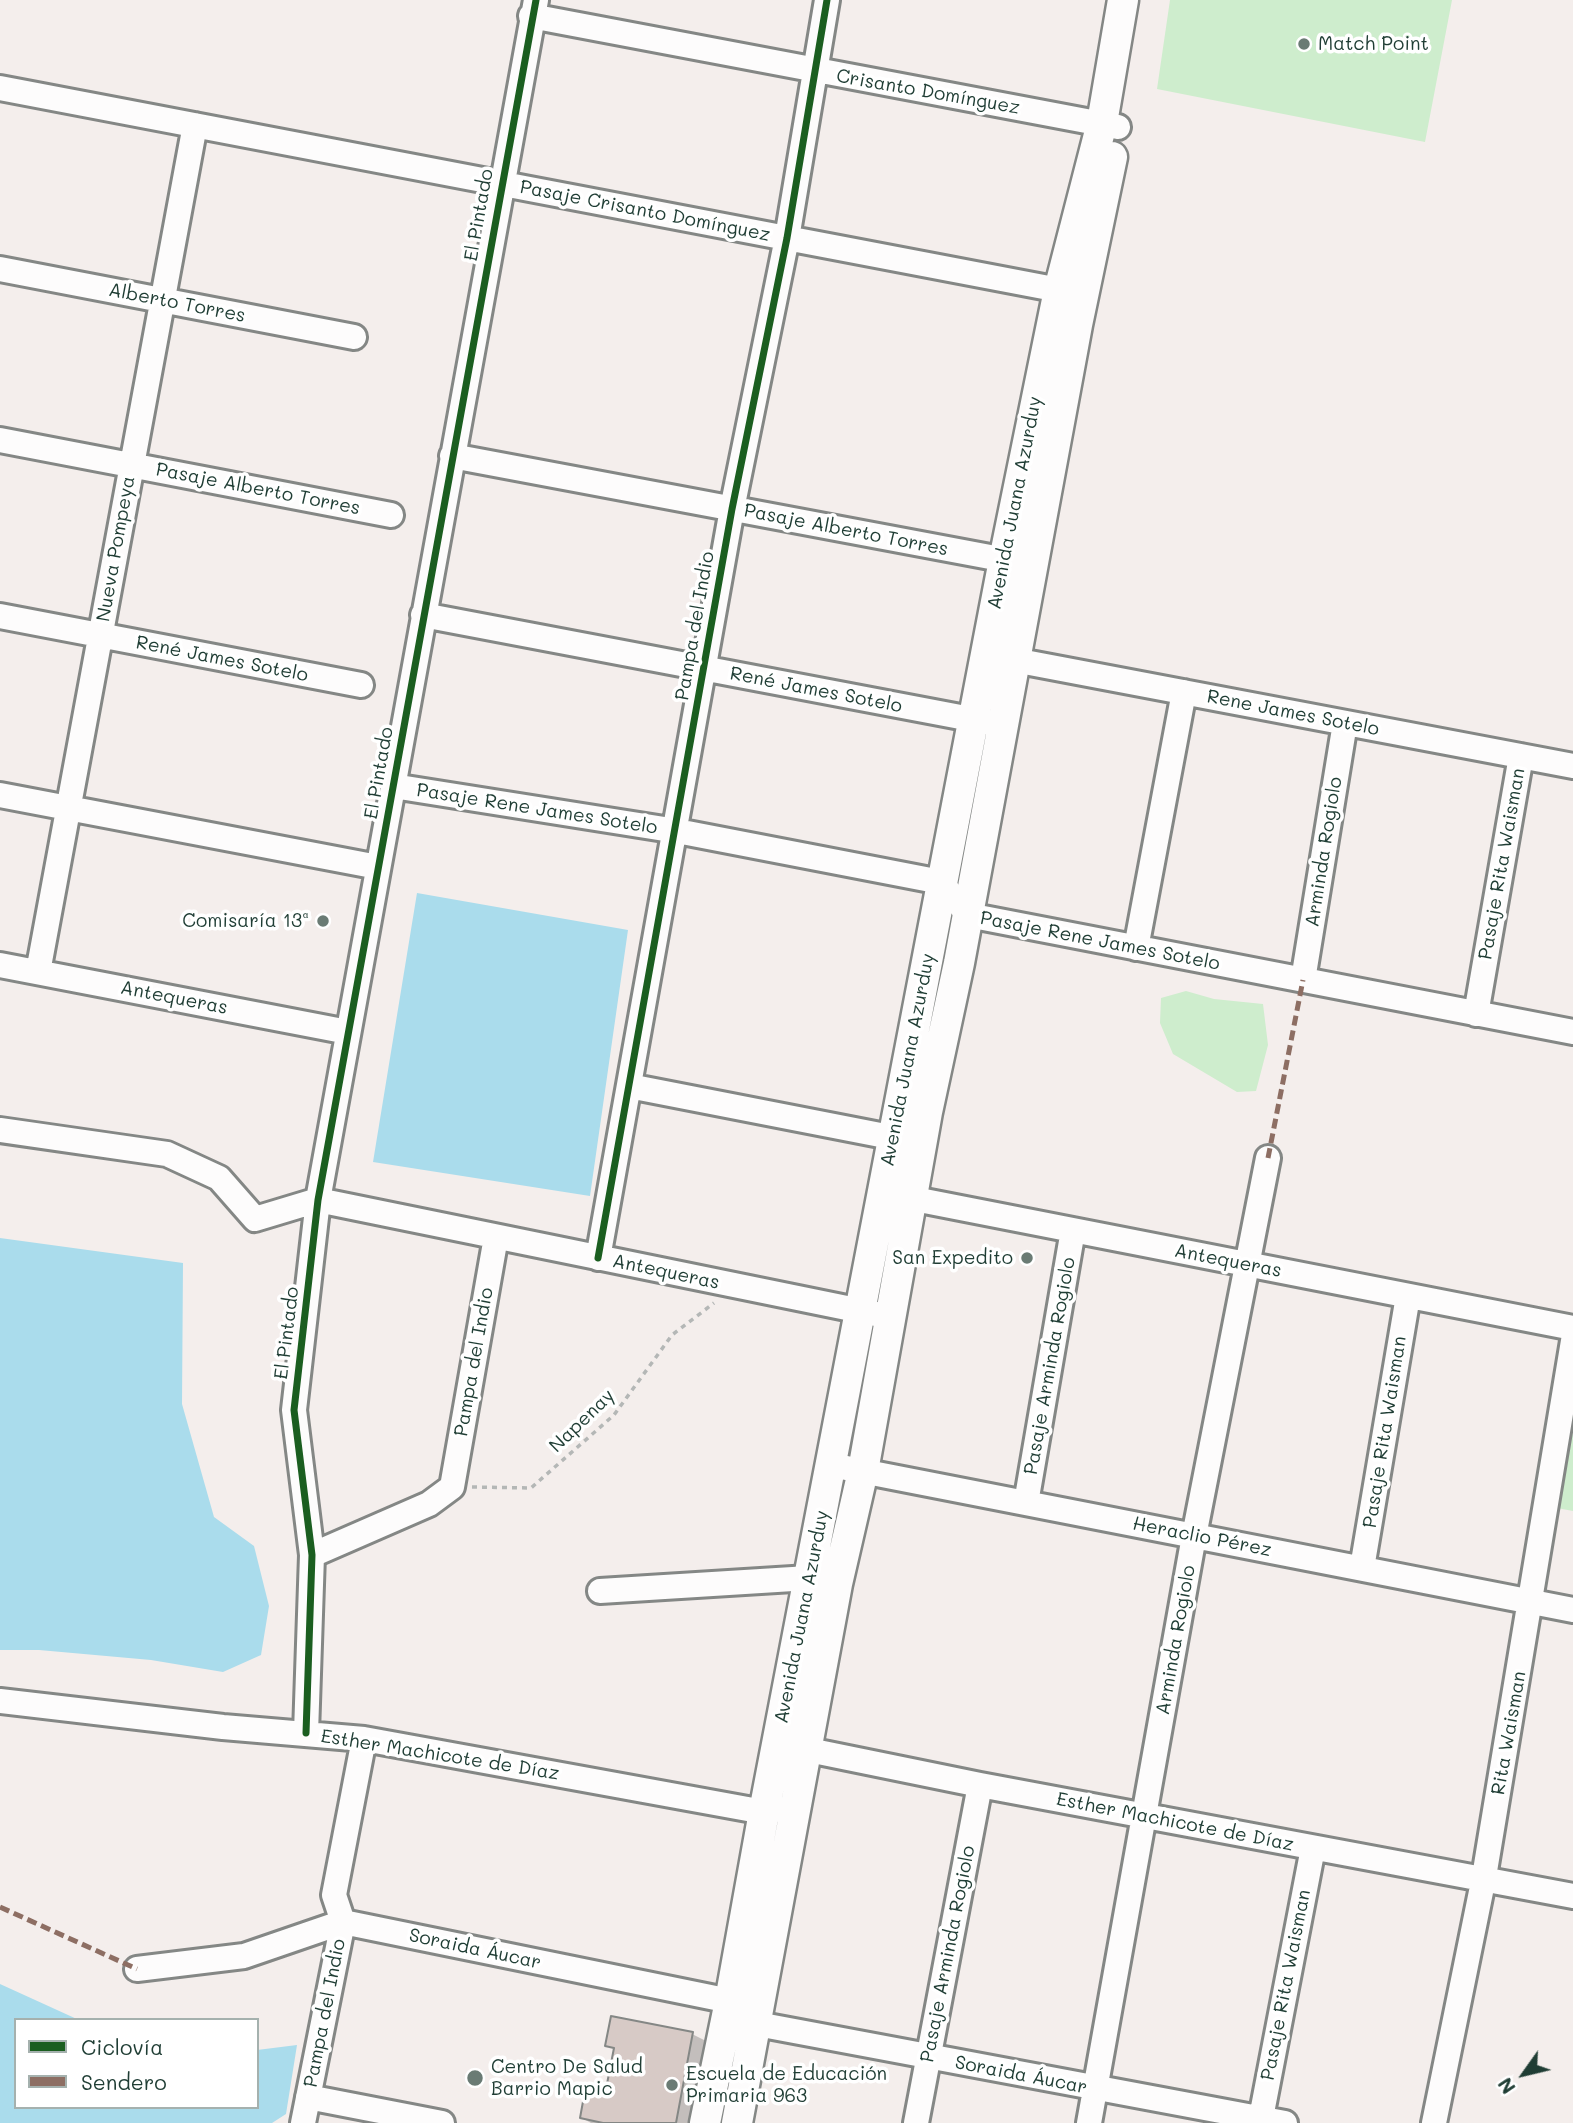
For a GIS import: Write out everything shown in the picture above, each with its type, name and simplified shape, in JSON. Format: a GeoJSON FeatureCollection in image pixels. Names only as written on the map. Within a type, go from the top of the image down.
{"type":"FeatureCollection","features":[{"type":"Feature","properties":{"kind":"main road","name":"Avenida Juana Azurduy"},"geometry":{"type":"LineString","coordinates":[[1110,125],[1123,0]]}},
{"type":"Feature","properties":{"kind":"main road","name":"Avenida Juana Azurduy"},"geometry":{"type":"LineString","coordinates":[[908,1141],[941,882],[1003,560],[1072,292],[1141,0]]}},
{"type":"Feature","properties":{"kind":"main road","name":"Avenida Juana Azurduy"},"geometry":{"type":"LineString","coordinates":[[737,2123],[795,1806],[793,1746],[823,1581],[831,1465],[858,1312],[897,1196],[908,1141],[968,915],[1033,565],[1072,292]]}},
{"type":"Feature","properties":{"kind":"main road","name":"Avenida Juana Azurduy"},"geometry":{"type":"LineString","coordinates":[[823,1581],[863,1471],[891,1316],[897,1196]]}},
{"type":"Feature","properties":{"kind":"main road","name":"Avenida Juana Azurduy"},"geometry":{"type":"LineString","coordinates":[[705,2123],[764,1812],[793,1746]]}},
{"type":"Feature","properties":{"kind":"street","name":"Pampa del Indio"},"geometry":{"type":"LineString","coordinates":[[598,1258],[677,831],[732,509],[787,238],[827,0]]}},
{"type":"Feature","properties":{"kind":"street","name":"Crisanto Domínguez"},"geometry":{"type":"LineString","coordinates":[[534,8],[814,71],[1110,125]]}},
{"type":"Feature","properties":{"kind":"street","name":"El Pintado"},"geometry":{"type":"LineString","coordinates":[[306,1733],[312,1555],[294,1410],[318,1200],[534,8]]}},
{"type":"Feature","properties":{"kind":"street","name":"Pasaje Crisanto Domínguez"},"geometry":{"type":"LineString","coordinates":[[0,88],[1072,292]]}},
{"type":"Feature","properties":{"kind":"street","name":"Nueva Pompeya"},"geometry":{"type":"LineString","coordinates":[[38,972],[195,125]]}},
{"type":"Feature","properties":{"kind":"street","name":"Alberto Torres"},"geometry":{"type":"LineString","coordinates":[[0,269],[354,337]]}},
{"type":"Feature","properties":{"kind":"street","name":"Pasaje Alberto Torres"},"geometry":{"type":"LineString","coordinates":[[0,440],[391,515]]}},
{"type":"Feature","properties":{"kind":"street","name":"Pasaje Alberto Torres"},"geometry":{"type":"LineString","coordinates":[[452,456],[1033,565]]}},
{"type":"Feature","properties":{"kind":"street","name":"René James Sotelo"},"geometry":{"type":"LineString","coordinates":[[424,615],[1003,725]]}},
{"type":"Feature","properties":{"kind":"street","name":"René James Sotelo"},"geometry":{"type":"LineString","coordinates":[[0,616],[361,685]]}},
{"type":"Feature","properties":{"kind":"street","name":"Rene James Sotelo"},"geometry":{"type":"LineString","coordinates":[[1014,660],[1573,766]]}},
{"type":"Feature","properties":{"kind":"street"},"geometry":{"type":"LineString","coordinates":[[1136,948],[1184,692]]}},
{"type":"Feature","properties":{"kind":"street","name":"Arminda Rogiolo"},"geometry":{"type":"LineString","coordinates":[[1303,980],[1345,723]]}},
{"type":"Feature","properties":{"kind":"street","name":"Pasaje Rita Waisman"},"geometry":{"type":"LineString","coordinates":[[1476,1014],[1521,756]]}},
{"type":"Feature","properties":{"kind":"street","name":"Pasaje Rene James Sotelo"},"geometry":{"type":"LineString","coordinates":[[393,786],[677,831],[941,882],[968,915],[1573,1032]]}},
{"type":"Feature","properties":{"kind":"street"},"geometry":{"type":"LineString","coordinates":[[0,795],[378,867]]}},
{"type":"Feature","properties":{"kind":"street","name":"Antequeras"},"geometry":{"type":"LineString","coordinates":[[0,965],[348,1032]]}},
{"type":"Feature","properties":{"kind":"street"},"geometry":{"type":"LineString","coordinates":[[629,1086],[908,1141]]}},
{"type":"Feature","properties":{"kind":"street"},"geometry":{"type":"LineString","coordinates":[[0,1130],[167,1154],[219,1178],[255,1219],[318,1200]]}},
{"type":"Feature","properties":{"kind":"street","name":"Arminda Rogiolo"},"geometry":{"type":"LineString","coordinates":[[1089,2123],[1194,1536],[1268,1157]]}},
{"type":"Feature","properties":{"kind":"street","name":"Antequeras"},"geometry":{"type":"LineString","coordinates":[[897,1196],[1573,1328]]}},
{"type":"Feature","properties":{"kind":"street","name":"Antequeras"},"geometry":{"type":"LineString","coordinates":[[318,1200],[858,1312],[891,1316]]}},
{"type":"Feature","properties":{"kind":"street","name":"Pasaje Arminda Rogiolo"},"geometry":{"type":"LineString","coordinates":[[1026,1503],[1073,1230]]}},
{"type":"Feature","properties":{"kind":"street","name":"Pampa del Indio"},"geometry":{"type":"LineString","coordinates":[[452,1487],[496,1237]]}},
{"type":"Feature","properties":{"kind":"street","name":"Pasaje Rita Waisman"},"geometry":{"type":"LineString","coordinates":[[1362,1569],[1408,1296]]}},
{"type":"Feature","properties":{"kind":"street","name":"Rita Waisman"},"geometry":{"type":"LineString","coordinates":[[1434,2123],[1484,1877],[1573,1341]]}},
{"type":"Feature","properties":{"kind":"street","name":"Heraclio Pérez"},"geometry":{"type":"LineString","coordinates":[[831,1465],[1573,1610]]}},
{"type":"Feature","properties":{"kind":"street"},"geometry":{"type":"LineString","coordinates":[[312,1555],[429,1504],[452,1487]]}},
{"type":"Feature","properties":{"kind":"street"},"geometry":{"type":"LineString","coordinates":[[600,1591],[823,1581]]}},
{"type":"Feature","properties":{"kind":"street","name":"Esther Machicote de Díaz"},"geometry":{"type":"LineString","coordinates":[[0,1701],[223,1727],[364,1739],[764,1812],[795,1806]]}},
{"type":"Feature","properties":{"kind":"street","name":"Pampa del Indio"},"geometry":{"type":"LineString","coordinates":[[303,2123],[343,1922],[334,1895],[364,1739]]}},
{"type":"Feature","properties":{"kind":"street","name":"Esther Machicote de Díaz"},"geometry":{"type":"LineString","coordinates":[[793,1746],[980,1785],[1313,1848],[1484,1877],[1573,1896]]}},
{"type":"Feature","properties":{"kind":"street","name":"Pasaje Arminda Rogiolo"},"geometry":{"type":"LineString","coordinates":[[916,2123],[980,1785]]}},
{"type":"Feature","properties":{"kind":"street","name":"Pasaje Rita Waisman"},"geometry":{"type":"LineString","coordinates":[[1260,2120],[1313,1848]]}},
{"type":"Feature","properties":{"kind":"street"},"geometry":{"type":"LineString","coordinates":[[137,1969],[244,1956],[343,1922]]}},
{"type":"Feature","properties":{"kind":"street","name":"Soraida Áucar"},"geometry":{"type":"LineString","coordinates":[[343,1922],[730,2001]]}},
{"type":"Feature","properties":{"kind":"street"},"geometry":{"type":"LineString","coordinates":[[730,2001],[757,2024]]}},
{"type":"Feature","properties":{"kind":"street","name":"Soraida Áucar"},"geometry":{"type":"LineString","coordinates":[[757,2024],[1285,2123]]}},
{"type":"Feature","properties":{"kind":"street"},"geometry":{"type":"LineString","coordinates":[[308,2097],[442,2123]]}},
{"type":"Feature","properties":{"kind":"green space","name":"Match Point"},"geometry":{"type":"Polygon","coordinates":[[[1170,0],[1452,0],[1425,142],[1157,89],[1170,0]]]}},
{"type":"Feature","properties":{"kind":"green space"},"geometry":{"type":"Polygon","coordinates":[[[1186,991],[1214,999],[1263,1004],[1268,1045],[1256,1091],[1237,1092],[1173,1054],[1160,1023],[1161,998],[1186,991]]]}},
{"type":"Feature","properties":{"kind":"green space"},"geometry":{"type":"Polygon","coordinates":[[[1573,1431],[1573,1511],[1557,1508],[1573,1431]]]}},
{"type":"Feature","properties":{"kind":"water"},"geometry":{"type":"Polygon","coordinates":[[[417,893],[628,930],[590,1196],[373,1162],[417,893]]]}},
{"type":"Feature","properties":{"kind":"water"},"geometry":{"type":"Polygon","coordinates":[[[0,1238],[183,1263],[182,1404],[214,1517],[254,1546],[269,1606],[261,1655],[223,1672],[151,1660],[39,1650],[0,1650],[0,1238]]]}},
{"type":"Feature","properties":{"kind":"water"},"geometry":{"type":"Polygon","coordinates":[[[0,1984],[75,2018],[14,2018],[14,2109],[259,2109],[259,2050],[297,2045],[286,2114],[272,2123],[0,2123],[0,1984]]]}},
{"type":"Feature","properties":{"kind":"building"},"geometry":{"type":"Polygon","coordinates":[[[611,2016],[693,2032],[676,2123],[603,2123],[580,2118],[586,2085],[606,2089],[614,2048],[605,2046],[611,2016]]]}},
{"type":"Feature","properties":{"kind":"marked path"},"geometry":{"type":"LineString","coordinates":[[1268,1158],[1303,980]]}},
{"type":"Feature","properties":{"kind":"marked path"},"geometry":{"type":"LineString","coordinates":[[0,1907],[137,1969]]}},
{"type":"Feature","properties":{"kind":"cycle path"},"geometry":{"type":"LineString","coordinates":[[306,1733],[312,1555],[294,1410],[318,1200],[536,0]]}},
{"type":"Feature","properties":{"kind":"cycle path"},"geometry":{"type":"LineString","coordinates":[[598,1258],[732,509],[787,238],[827,0]]}},
{"type":"Feature","properties":{"kind":"place","name":"Match Point"},"geometry":{"type":"Point","coordinates":[1304,44]}},
{"type":"Feature","properties":{"kind":"place","name":"Comisaría 13ª"},"geometry":{"type":"Point","coordinates":[323,921]}},
{"type":"Feature","properties":{"kind":"place","name":"San Expedito"},"geometry":{"type":"Point","coordinates":[1027,1258]}},
{"type":"Feature","properties":{"kind":"place","name":"Centro De Salud Barrio Mapic"},"geometry":{"type":"Point","coordinates":[475,2078]}},
{"type":"Feature","properties":{"kind":"place","name":"Escuela de Educación Primaria 963"},"geometry":{"type":"Point","coordinates":[672,2085]}}]}
